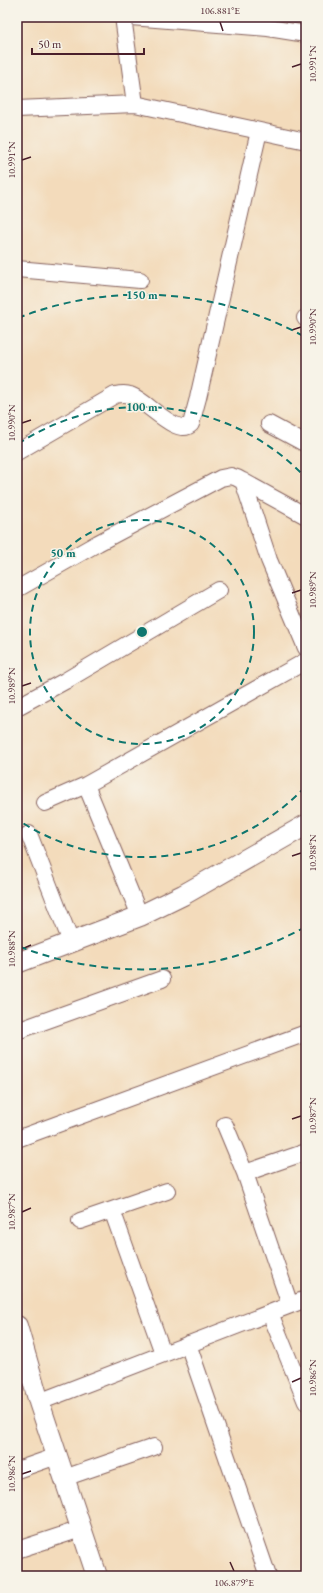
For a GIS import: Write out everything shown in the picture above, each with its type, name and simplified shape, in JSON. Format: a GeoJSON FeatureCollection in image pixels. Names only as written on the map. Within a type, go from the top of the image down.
{"type":"FeatureCollection","features":[{"type":"Feature","properties":{"kind":"street"},"geometry":{"type":"LineString","coordinates":[[123,17],[135,104]]}},
{"type":"Feature","properties":{"kind":"street"},"geometry":{"type":"LineString","coordinates":[[131,17],[268,28],[306,34]]}},
{"type":"Feature","properties":{"kind":"street"},"geometry":{"type":"LineString","coordinates":[[17,110],[135,104],[306,141]]}},
{"type":"Feature","properties":{"kind":"street"},"geometry":{"type":"LineString","coordinates":[[17,452],[115,395],[130,394],[174,425],[188,427],[191,424],[259,131]]}},
{"type":"Feature","properties":{"kind":"street"},"geometry":{"type":"LineString","coordinates":[[17,269],[140,280]]}},
{"type":"Feature","properties":{"kind":"street"},"geometry":{"type":"LineString","coordinates":[[269,424],[306,444]]}},
{"type":"Feature","properties":{"kind":"street"},"geometry":{"type":"LineString","coordinates":[[17,589],[98,543],[221,478],[231,476],[243,481],[306,516]]}},
{"type":"Feature","properties":{"kind":"street"},"geometry":{"type":"LineString","coordinates":[[243,481],[269,560],[306,648]]}},
{"type":"Feature","properties":{"kind":"street"},"geometry":{"type":"LineString","coordinates":[[17,707],[65,681],[220,590]]}},
{"type":"Feature","properties":{"kind":"street"},"geometry":{"type":"LineString","coordinates":[[44,803],[86,785],[306,660]]}},
{"type":"Feature","properties":{"kind":"street"},"geometry":{"type":"LineString","coordinates":[[86,785],[140,916]]}},
{"type":"Feature","properties":{"kind":"street"},"geometry":{"type":"LineString","coordinates":[[17,963],[140,916],[183,895],[306,825]]}},
{"type":"Feature","properties":{"kind":"street"},"geometry":{"type":"LineString","coordinates":[[29,834],[71,942]]}},
{"type":"Feature","properties":{"kind":"street"},"geometry":{"type":"LineString","coordinates":[[17,1031],[162,979]]}},
{"type":"Feature","properties":{"kind":"street"},"geometry":{"type":"LineString","coordinates":[[17,1139],[306,1033]]}},
{"type":"Feature","properties":{"kind":"street"},"geometry":{"type":"LineString","coordinates":[[225,1125],[245,1174],[290,1305]]}},
{"type":"Feature","properties":{"kind":"street"},"geometry":{"type":"LineString","coordinates":[[245,1174],[306,1152]]}},
{"type":"Feature","properties":{"kind":"street"},"geometry":{"type":"LineString","coordinates":[[80,1222],[167,1191]]}},
{"type":"Feature","properties":{"kind":"street"},"geometry":{"type":"LineString","coordinates":[[112,1210],[164,1354]]}},
{"type":"Feature","properties":{"kind":"street"},"geometry":{"type":"LineString","coordinates":[[39,1402],[306,1299]]}},
{"type":"Feature","properties":{"kind":"street"},"geometry":{"type":"LineString","coordinates":[[270,1313],[303,1384],[306,1402]]}},
{"type":"Feature","properties":{"kind":"street"},"geometry":{"type":"LineString","coordinates":[[17,1326],[39,1402],[97,1576]]}},
{"type":"Feature","properties":{"kind":"street"},"geometry":{"type":"LineString","coordinates":[[188,1344],[268,1576]]}},
{"type":"Feature","properties":{"kind":"street"},"geometry":{"type":"LineString","coordinates":[[64,1478],[154,1447]]}},
{"type":"Feature","properties":{"kind":"street"},"geometry":{"type":"LineString","coordinates":[[17,1470],[57,1456]]}},
{"type":"Feature","properties":{"kind":"street"},"geometry":{"type":"LineString","coordinates":[[17,1550],[81,1529]]}}]}
